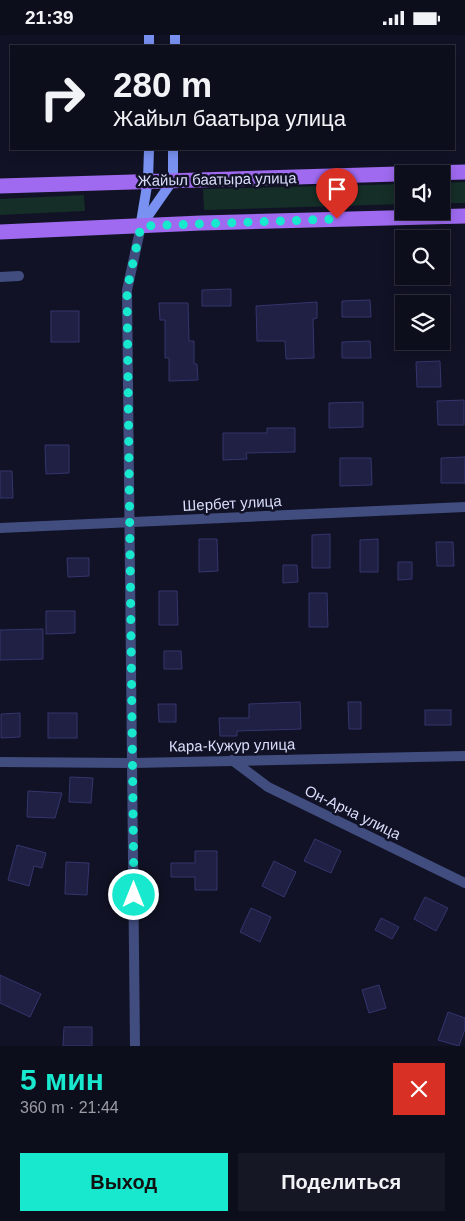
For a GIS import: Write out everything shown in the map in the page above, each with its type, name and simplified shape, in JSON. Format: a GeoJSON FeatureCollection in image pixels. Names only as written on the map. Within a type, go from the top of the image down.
{"type":"FeatureCollection","features":[{"type":"Feature","properties":{"kind":"main road"},"geometry":{"type":"LineString","coordinates":[[141,226],[148,180],[149,150]]}},
{"type":"Feature","properties":{"kind":"main road"},"geometry":{"type":"LineString","coordinates":[[141,226],[173,180],[173,150]]}},
{"type":"Feature","properties":{"kind":"main road","name":"Жайыл баатыра улица"},"geometry":{"type":"LineString","coordinates":[[0,185],[465,172]]}},
{"type":"Feature","properties":{"kind":"main road"},"geometry":{"type":"LineString","coordinates":[[0,232],[465,215]]}},
{"type":"Feature","properties":{"kind":"street"},"geometry":{"type":"LineString","coordinates":[[135,1046],[127,290],[141,226]]}},
{"type":"Feature","properties":{"kind":"street"},"geometry":{"type":"LineString","coordinates":[[0,277],[19,276]]}},
{"type":"Feature","properties":{"kind":"street","name":"Шербет улица"},"geometry":{"type":"LineString","coordinates":[[0,528],[465,507]]}},
{"type":"Feature","properties":{"kind":"street","name":"Кара-Кужур улица"},"geometry":{"type":"LineString","coordinates":[[0,762],[133,763],[465,755]]}},
{"type":"Feature","properties":{"kind":"street","name":"Он-Арча улица"},"geometry":{"type":"LineString","coordinates":[[232,760],[268,787],[465,883]]}},
{"type":"Feature","properties":{"kind":"green space"},"geometry":{"type":"Polygon","coordinates":[[[465,182],[465,203],[450,203],[450,183],[465,182]]]}},
{"type":"Feature","properties":{"kind":"green space"},"geometry":{"type":"Polygon","coordinates":[[[395,184],[395,204],[204,210],[203,189],[395,184]]]}},
{"type":"Feature","properties":{"kind":"green space"},"geometry":{"type":"Polygon","coordinates":[[[84,195],[85,211],[0,215],[0,199],[84,195]]]}},
{"type":"Feature","properties":{"kind":"building"},"geometry":{"type":"Polygon","coordinates":[[[231,289],[231,306],[202,306],[202,290],[231,289]]]}},
{"type":"Feature","properties":{"kind":"building"},"geometry":{"type":"Polygon","coordinates":[[[370,300],[371,317],[342,317],[342,301],[370,300]]]}},
{"type":"Feature","properties":{"kind":"building"},"geometry":{"type":"Polygon","coordinates":[[[317,302],[317,318],[313,319],[314,358],[286,359],[285,341],[257,341],[256,306],[317,302]]]}},
{"type":"Feature","properties":{"kind":"building"},"geometry":{"type":"Polygon","coordinates":[[[159,303],[188,303],[189,341],[194,341],[194,364],[197,364],[198,380],[169,381],[169,358],[165,358],[165,320],[160,320],[159,303]]]}},
{"type":"Feature","properties":{"kind":"building"},"geometry":{"type":"Polygon","coordinates":[[[51,311],[79,311],[79,342],[51,342],[51,311]]]}},
{"type":"Feature","properties":{"kind":"building"},"geometry":{"type":"Polygon","coordinates":[[[370,341],[371,358],[342,358],[342,342],[370,341]]]}},
{"type":"Feature","properties":{"kind":"building"},"geometry":{"type":"Polygon","coordinates":[[[440,361],[441,387],[417,387],[416,362],[440,361]]]}},
{"type":"Feature","properties":{"kind":"building"},"geometry":{"type":"Polygon","coordinates":[[[464,400],[464,425],[438,425],[437,401],[464,400]]]}},
{"type":"Feature","properties":{"kind":"building"},"geometry":{"type":"Polygon","coordinates":[[[363,402],[363,427],[329,428],[329,403],[363,402]]]}},
{"type":"Feature","properties":{"kind":"building"},"geometry":{"type":"Polygon","coordinates":[[[267,428],[295,428],[295,452],[246,453],[247,459],[223,460],[223,433],[267,433],[267,428]]]}},
{"type":"Feature","properties":{"kind":"building"},"geometry":{"type":"Polygon","coordinates":[[[45,445],[69,445],[69,473],[46,474],[45,445]]]}},
{"type":"Feature","properties":{"kind":"building"},"geometry":{"type":"Polygon","coordinates":[[[465,457],[465,483],[441,483],[441,458],[465,457]]]}},
{"type":"Feature","properties":{"kind":"building"},"geometry":{"type":"Polygon","coordinates":[[[340,458],[371,458],[372,485],[340,486],[340,458]]]}},
{"type":"Feature","properties":{"kind":"building"},"geometry":{"type":"Polygon","coordinates":[[[0,471],[12,471],[13,498],[0,498],[0,471]]]}},
{"type":"Feature","properties":{"kind":"building"},"geometry":{"type":"Polygon","coordinates":[[[330,534],[330,568],[312,568],[312,535],[330,534]]]}},
{"type":"Feature","properties":{"kind":"building"},"geometry":{"type":"Polygon","coordinates":[[[199,539],[217,539],[218,571],[199,572],[199,539]]]}},
{"type":"Feature","properties":{"kind":"building"},"geometry":{"type":"Polygon","coordinates":[[[378,539],[378,572],[360,572],[360,540],[378,539]]]}},
{"type":"Feature","properties":{"kind":"building"},"geometry":{"type":"Polygon","coordinates":[[[436,542],[453,542],[454,566],[437,566],[436,542]]]}},
{"type":"Feature","properties":{"kind":"building"},"geometry":{"type":"Polygon","coordinates":[[[67,558],[89,558],[89,576],[68,577],[67,558]]]}},
{"type":"Feature","properties":{"kind":"building"},"geometry":{"type":"Polygon","coordinates":[[[398,562],[412,562],[412,579],[398,580],[398,562]]]}},
{"type":"Feature","properties":{"kind":"building"},"geometry":{"type":"Polygon","coordinates":[[[283,565],[297,565],[298,582],[283,583],[283,565]]]}},
{"type":"Feature","properties":{"kind":"building"},"geometry":{"type":"Polygon","coordinates":[[[159,591],[177,591],[178,625],[159,625],[159,591]]]}},
{"type":"Feature","properties":{"kind":"building"},"geometry":{"type":"Polygon","coordinates":[[[309,593],[327,593],[328,627],[309,627],[309,593]]]}},
{"type":"Feature","properties":{"kind":"building"},"geometry":{"type":"Polygon","coordinates":[[[46,611],[75,611],[75,633],[46,634],[46,611]]]}},
{"type":"Feature","properties":{"kind":"building"},"geometry":{"type":"Polygon","coordinates":[[[43,629],[43,659],[0,660],[0,630],[43,629]]]}},
{"type":"Feature","properties":{"kind":"building"},"geometry":{"type":"Polygon","coordinates":[[[164,651],[181,651],[182,669],[164,669],[164,651]]]}},
{"type":"Feature","properties":{"kind":"building"},"geometry":{"type":"Polygon","coordinates":[[[300,702],[301,729],[237,731],[237,736],[220,736],[219,718],[249,718],[249,704],[300,702]]]}},
{"type":"Feature","properties":{"kind":"building"},"geometry":{"type":"Polygon","coordinates":[[[348,702],[361,702],[361,729],[349,729],[348,702]]]}},
{"type":"Feature","properties":{"kind":"building"},"geometry":{"type":"Polygon","coordinates":[[[158,704],[176,704],[176,722],[159,722],[158,704]]]}},
{"type":"Feature","properties":{"kind":"building"},"geometry":{"type":"Polygon","coordinates":[[[425,710],[451,710],[451,725],[425,725],[425,710]]]}},
{"type":"Feature","properties":{"kind":"building"},"geometry":{"type":"Polygon","coordinates":[[[20,713],[20,737],[1,738],[1,714],[20,713]]]}},
{"type":"Feature","properties":{"kind":"building"},"geometry":{"type":"Polygon","coordinates":[[[48,713],[77,713],[77,738],[48,738],[48,713]]]}},
{"type":"Feature","properties":{"kind":"building"},"geometry":{"type":"Polygon","coordinates":[[[70,777],[93,778],[91,803],[69,802],[70,777]]]}},
{"type":"Feature","properties":{"kind":"building"},"geometry":{"type":"Polygon","coordinates":[[[28,791],[62,793],[55,818],[27,817],[28,791]]]}},
{"type":"Feature","properties":{"kind":"building"},"geometry":{"type":"Polygon","coordinates":[[[315,839],[341,851],[331,873],[304,861],[315,839]]]}},
{"type":"Feature","properties":{"kind":"building"},"geometry":{"type":"Polygon","coordinates":[[[17,845],[46,853],[42,868],[34,866],[29,886],[8,880],[17,845]]]}},
{"type":"Feature","properties":{"kind":"building"},"geometry":{"type":"Polygon","coordinates":[[[195,851],[217,851],[217,890],[195,890],[195,877],[171,877],[171,863],[195,863],[195,851]]]}},
{"type":"Feature","properties":{"kind":"building"},"geometry":{"type":"Polygon","coordinates":[[[274,861],[296,872],[284,897],[262,886],[274,861]]]}},
{"type":"Feature","properties":{"kind":"building"},"geometry":{"type":"Polygon","coordinates":[[[66,862],[89,863],[87,895],[65,894],[66,862]]]}},
{"type":"Feature","properties":{"kind":"building"},"geometry":{"type":"Polygon","coordinates":[[[425,897],[448,908],[436,931],[414,919],[425,897]]]}},
{"type":"Feature","properties":{"kind":"building"},"geometry":{"type":"Polygon","coordinates":[[[251,908],[271,917],[260,942],[240,932],[251,908]]]}},
{"type":"Feature","properties":{"kind":"building"},"geometry":{"type":"Polygon","coordinates":[[[381,918],[399,927],[392,939],[375,930],[381,918]]]}},
{"type":"Feature","properties":{"kind":"building"},"geometry":{"type":"Polygon","coordinates":[[[0,975],[41,994],[30,1017],[0,1003],[0,975]]]}},
{"type":"Feature","properties":{"kind":"building"},"geometry":{"type":"Polygon","coordinates":[[[379,985],[386,1008],[369,1013],[362,990],[379,985]]]}},
{"type":"Feature","properties":{"kind":"building"},"geometry":{"type":"Polygon","coordinates":[[[448,1012],[465,1018],[465,1029],[459,1046],[438,1040],[448,1012]]]}},
{"type":"Feature","properties":{"kind":"building"},"geometry":{"type":"Polygon","coordinates":[[[64,1027],[92,1027],[92,1046],[63,1046],[64,1027]]]}},
{"type":"Feature","properties":{"kind":"route"},"geometry":{"type":"LineString","coordinates":[[134,895],[127,290],[141,226],[337,219]]}}]}
